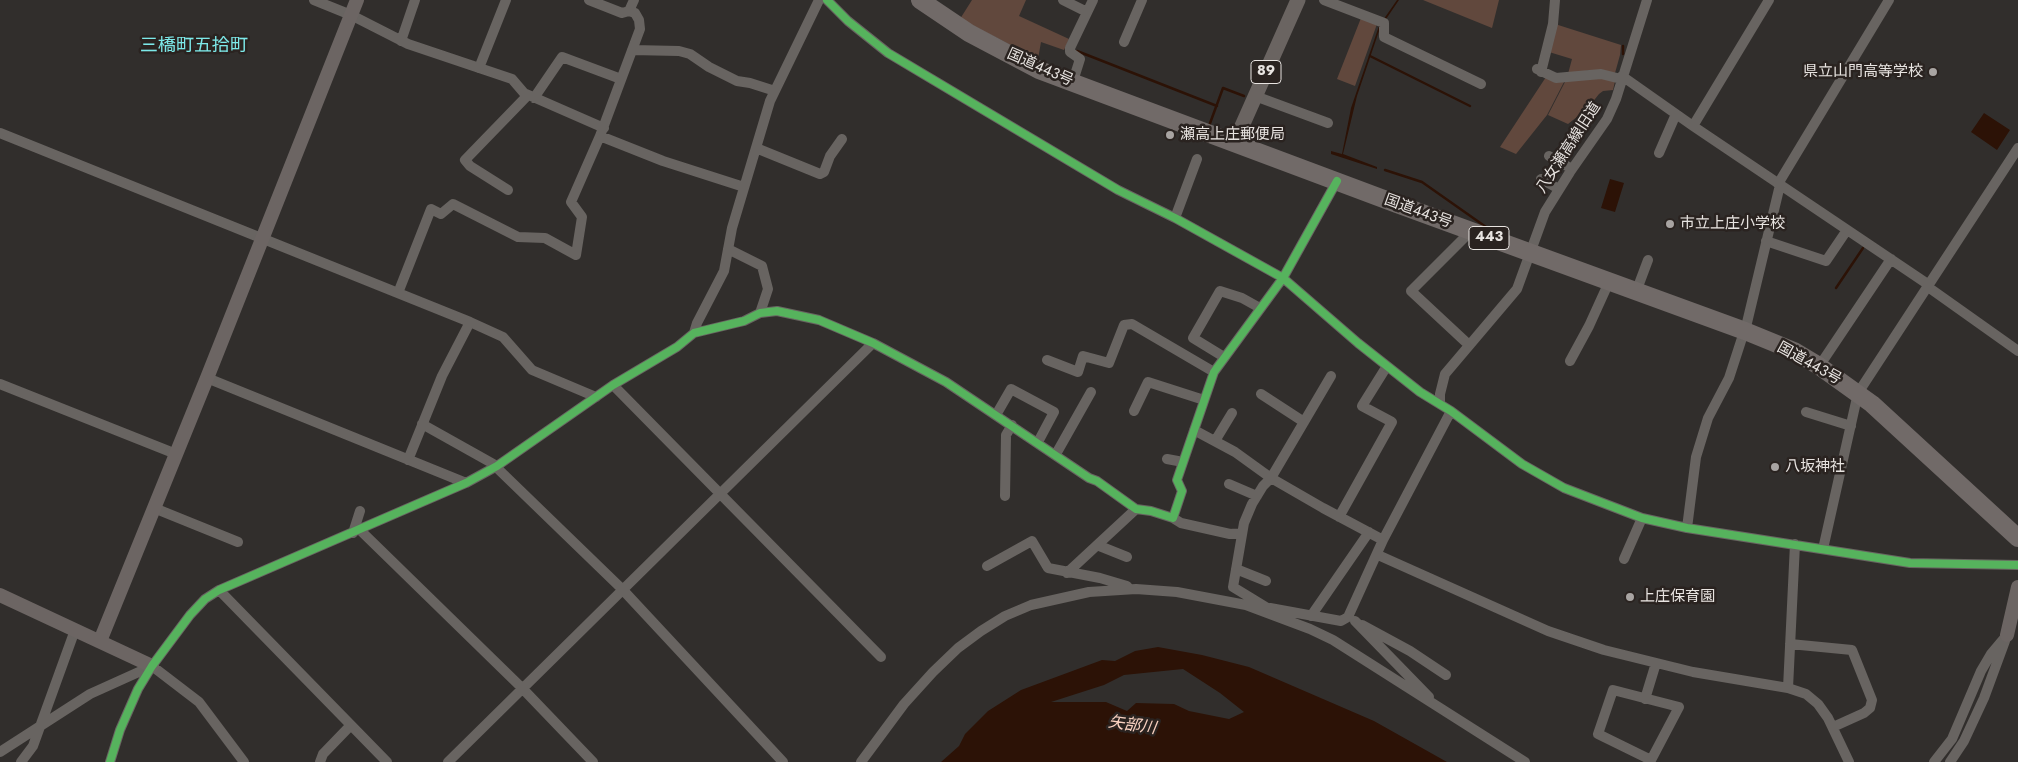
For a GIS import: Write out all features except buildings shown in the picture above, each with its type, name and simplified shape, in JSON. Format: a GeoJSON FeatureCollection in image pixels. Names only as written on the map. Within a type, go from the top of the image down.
{"type":"FeatureCollection","features":[{"type":"Feature","properties":{"kind":"highway","name":"国道443号"},"geometry":{"type":"LineString","coordinates":[[920,0],[969,33],[1039,70],[1636,292],[1743,335],[1794,352],[1819,366],[1858,393],[1908,435],[2018,538]]}},
{"type":"Feature","properties":{"kind":"main road","name":"89"},"geometry":{"type":"LineString","coordinates":[[1234,144],[1298,0]]}},
{"type":"Feature","properties":{"kind":"street"},"geometry":{"type":"LineString","coordinates":[[314,0],[351,15],[402,41],[512,79],[524,93],[664,161],[744,187]]}},
{"type":"Feature","properties":{"kind":"street"},"geometry":{"type":"LineString","coordinates":[[100,641],[357,0]]}},
{"type":"Feature","properties":{"kind":"street"},"geometry":{"type":"LineString","coordinates":[[402,41],[415,0]]}},
{"type":"Feature","properties":{"kind":"street"},"geometry":{"type":"LineString","coordinates":[[479,68],[506,0]]}},
{"type":"Feature","properties":{"kind":"street"},"geometry":{"type":"LineString","coordinates":[[398,293],[431,210],[441,214],[453,204],[518,237],[545,238],[576,255],[582,217],[571,202],[602,132],[640,29],[635,13],[629,11],[622,13],[589,0]]}},
{"type":"Feature","properties":{"kind":"street"},"geometry":{"type":"LineString","coordinates":[[629,11],[634,0]]}},
{"type":"Feature","properties":{"kind":"street"},"geometry":{"type":"LineString","coordinates":[[694,333],[697,323],[724,271],[732,228],[770,101],[819,0]]}},
{"type":"Feature","properties":{"kind":"street"},"geometry":{"type":"LineString","coordinates":[[827,0],[848,21],[888,53],[1102,180],[1283,278],[1420,392],[1440,403],[1522,464],[1564,488],[1642,518],[1687,528],[1910,563],[2018,565]]}},
{"type":"Feature","properties":{"kind":"street"},"geometry":{"type":"LineString","coordinates":[[1063,0],[1087,12]]}},
{"type":"Feature","properties":{"kind":"street"},"geometry":{"type":"LineString","coordinates":[[1074,78],[1080,59],[1070,52],[1070,48],[1092,0]]}},
{"type":"Feature","properties":{"kind":"street"},"geometry":{"type":"LineString","coordinates":[[1124,42],[1142,0]]}},
{"type":"Feature","properties":{"kind":"street"},"geometry":{"type":"LineString","coordinates":[[1324,0],[1384,23],[1384,37],[1481,84]]}},
{"type":"Feature","properties":{"kind":"street"},"geometry":{"type":"LineString","coordinates":[[1555,0],[1553,24],[1539,70],[1556,78],[1601,74],[1622,78],[1891,259],[2018,350]]}},
{"type":"Feature","properties":{"kind":"street","name":"八女瀬高線旧道"},"geometry":{"type":"LineString","coordinates":[[1440,403],[1440,394],[1445,374],[1517,289],[1545,212],[1607,119],[1616,100],[1647,0]]}},
{"type":"Feature","properties":{"kind":"street"},"geometry":{"type":"LineString","coordinates":[[1693,126],[1769,0]]}},
{"type":"Feature","properties":{"kind":"street"},"geometry":{"type":"LineString","coordinates":[[1687,528],[1696,457],[1708,418],[1729,378],[1743,335],[1779,184],[1890,0]]}},
{"type":"Feature","properties":{"kind":"street"},"geometry":{"type":"LineString","coordinates":[[632,50],[678,51],[690,54],[737,81],[775,91]]}},
{"type":"Feature","properties":{"kind":"street"},"geometry":{"type":"LineString","coordinates":[[508,190],[470,166],[465,160],[531,96],[562,57],[621,79]]}},
{"type":"Feature","properties":{"kind":"street"},"geometry":{"type":"LineString","coordinates":[[1255,96],[1328,123]]}},
{"type":"Feature","properties":{"kind":"street"},"geometry":{"type":"LineString","coordinates":[[1659,153],[1676,114]]}},
{"type":"Feature","properties":{"kind":"street"},"geometry":{"type":"LineString","coordinates":[[0,133],[470,322],[503,337],[532,370],[596,397]]}},
{"type":"Feature","properties":{"kind":"street"},"geometry":{"type":"LineString","coordinates":[[756,148],[820,174],[824,172],[830,156],[842,139]]}},
{"type":"Feature","properties":{"kind":"street"},"geometry":{"type":"LineString","coordinates":[[1823,549],[1858,393],[2018,148]]}},
{"type":"Feature","properties":{"kind":"street"},"geometry":{"type":"LineString","coordinates":[[1549,156],[1572,169]]}},
{"type":"Feature","properties":{"kind":"street"},"geometry":{"type":"LineString","coordinates":[[1175,218],[1198,159]]}},
{"type":"Feature","properties":{"kind":"street"},"geometry":{"type":"LineString","coordinates":[[1541,179],[1559,189]]}},
{"type":"Feature","properties":{"kind":"street"},"geometry":{"type":"LineString","coordinates":[[1173,518],[1182,491],[1178,480],[1183,462],[1214,372],[1283,278],[1337,181]]}},
{"type":"Feature","properties":{"kind":"street"},"geometry":{"type":"LineString","coordinates":[[1766,241],[1826,260],[1847,230]]}},
{"type":"Feature","properties":{"kind":"street"},"geometry":{"type":"LineString","coordinates":[[1469,345],[1410,291],[1471,231]]}},
{"type":"Feature","properties":{"kind":"street"},"geometry":{"type":"LineString","coordinates":[[728,249],[762,266],[768,289],[760,313]]}},
{"type":"Feature","properties":{"kind":"street"},"geometry":{"type":"LineString","coordinates":[[1822,362],[1891,259]]}},
{"type":"Feature","properties":{"kind":"street"},"geometry":{"type":"LineString","coordinates":[[1636,292],[1648,260]]}},
{"type":"Feature","properties":{"kind":"street"},"geometry":{"type":"LineString","coordinates":[[1570,361],[1590,326],[1609,282]]}},
{"type":"Feature","properties":{"kind":"street"},"geometry":{"type":"LineString","coordinates":[[1224,357],[1193,338],[1220,291],[1242,298],[1260,308]]}},
{"type":"Feature","properties":{"kind":"street"},"geometry":{"type":"LineString","coordinates":[[110,762],[120,730],[138,689],[152,666],[190,616],[205,599],[218,590],[466,483],[496,466],[613,385],[677,347],[694,333],[744,321],[760,313],[777,311],[820,320],[873,343],[946,382],[1136,509],[1151,511],[1173,518],[1181,523],[1230,534],[1242,533]]}},
{"type":"Feature","properties":{"kind":"street"},"geometry":{"type":"LineString","coordinates":[[408,460],[442,376],[470,322]]}},
{"type":"Feature","properties":{"kind":"street"},"geometry":{"type":"LineString","coordinates":[[1047,360],[1078,372],[1083,356],[1109,363],[1124,325],[1132,324],[1214,372]]}},
{"type":"Feature","properties":{"kind":"street"},"geometry":{"type":"LineString","coordinates":[[448,762],[873,343]]}},
{"type":"Feature","properties":{"kind":"street"},"geometry":{"type":"LineString","coordinates":[[1339,517],[1392,422],[1362,406],[1387,366]]}},
{"type":"Feature","properties":{"kind":"street"},"geometry":{"type":"LineString","coordinates":[[1331,376],[1271,478],[1257,496],[1244,523],[1233,587],[1269,610],[1333,640],[1525,762]]}},
{"type":"Feature","properties":{"kind":"street"},"geometry":{"type":"LineString","coordinates":[[207,378],[466,483]]}},
{"type":"Feature","properties":{"kind":"street"},"geometry":{"type":"LineString","coordinates":[[1134,411],[1148,382],[1204,400]]}},
{"type":"Feature","properties":{"kind":"street"},"geometry":{"type":"LineString","coordinates":[[0,384],[176,454]]}},
{"type":"Feature","properties":{"kind":"street"},"geometry":{"type":"LineString","coordinates":[[613,385],[881,657]]}},
{"type":"Feature","properties":{"kind":"street"},"geometry":{"type":"LineString","coordinates":[[996,415],[1011,388],[1054,412],[1038,442]]}},
{"type":"Feature","properties":{"kind":"street"},"geometry":{"type":"LineString","coordinates":[[1056,454],[1091,392]]}},
{"type":"Feature","properties":{"kind":"street"},"geometry":{"type":"LineString","coordinates":[[1261,394],[1304,422]]}},
{"type":"Feature","properties":{"kind":"street"},"geometry":{"type":"LineString","coordinates":[[1351,619],[1383,540],[1451,411]]}},
{"type":"Feature","properties":{"kind":"street"},"geometry":{"type":"LineString","coordinates":[[1806,412],[1851,426]]}},
{"type":"Feature","properties":{"kind":"street"},"geometry":{"type":"LineString","coordinates":[[1215,441],[1232,413]]}},
{"type":"Feature","properties":{"kind":"street"},"geometry":{"type":"LineString","coordinates":[[422,424],[496,466],[622,589],[783,762]]}},
{"type":"Feature","properties":{"kind":"street"},"geometry":{"type":"LineString","coordinates":[[1005,496],[1006,435],[1012,425]]}},
{"type":"Feature","properties":{"kind":"street"},"geometry":{"type":"LineString","coordinates":[[1194,430],[1235,452],[1271,478],[1383,540]]}},
{"type":"Feature","properties":{"kind":"street"},"geometry":{"type":"LineString","coordinates":[[1167,459],[1183,462]]}},
{"type":"Feature","properties":{"kind":"street"},"geometry":{"type":"LineString","coordinates":[[1229,484],[1257,496]]}},
{"type":"Feature","properties":{"kind":"street"},"geometry":{"type":"LineString","coordinates":[[154,508],[238,542]]}},
{"type":"Feature","properties":{"kind":"street"},"geometry":{"type":"LineString","coordinates":[[1068,572],[1136,509]]}},
{"type":"Feature","properties":{"kind":"street"},"geometry":{"type":"LineString","coordinates":[[356,531],[360,511]]}},
{"type":"Feature","properties":{"kind":"street"},"geometry":{"type":"LineString","coordinates":[[1624,559],[1642,518]]}},
{"type":"Feature","properties":{"kind":"street"},"geometry":{"type":"LineString","coordinates":[[356,531],[522,688],[593,762]]}},
{"type":"Feature","properties":{"kind":"street"},"geometry":{"type":"LineString","coordinates":[[1311,616],[1369,532]]}},
{"type":"Feature","properties":{"kind":"street"},"geometry":{"type":"LineString","coordinates":[[987,566],[1032,541],[1048,568],[1100,578],[1136,588],[1205,596],[1269,610],[1341,621],[1351,619],[1410,651],[1446,675]]}},
{"type":"Feature","properties":{"kind":"street"},"geometry":{"type":"LineString","coordinates":[[1788,688],[1795,544]]}},
{"type":"Feature","properties":{"kind":"street"},"geometry":{"type":"LineString","coordinates":[[1097,545],[1127,557]]}},
{"type":"Feature","properties":{"kind":"street"},"geometry":{"type":"LineString","coordinates":[[1378,555],[1548,631],[1604,650],[1693,672],[1788,688],[1806,694],[1818,704],[1832,727],[1849,762]]}},
{"type":"Feature","properties":{"kind":"street"},"geometry":{"type":"LineString","coordinates":[[1236,569],[1266,581]]}},
{"type":"Feature","properties":{"kind":"street"},"geometry":{"type":"LineString","coordinates":[[1950,762],[1964,741],[1984,698],[2007,635],[2018,587]]}},
{"type":"Feature","properties":{"kind":"street"},"geometry":{"type":"LineString","coordinates":[[861,762],[904,704],[933,672],[958,648],[992,624],[1020,609],[1068,596],[1089,592],[1136,588]]}},
{"type":"Feature","properties":{"kind":"street"},"geometry":{"type":"LineString","coordinates":[[218,590],[388,762]]}},
{"type":"Feature","properties":{"kind":"street"},"geometry":{"type":"LineString","coordinates":[[0,595],[152,666],[199,702],[244,762]]}},
{"type":"Feature","properties":{"kind":"street"},"geometry":{"type":"LineString","coordinates":[[1351,619],[1416,682],[1436,705]]}},
{"type":"Feature","properties":{"kind":"street"},"geometry":{"type":"LineString","coordinates":[[22,762],[33,746],[75,630]]}},
{"type":"Feature","properties":{"kind":"street"},"geometry":{"type":"LineString","coordinates":[[1934,762],[1952,739],[1981,671],[1991,654],[2007,635]]}},
{"type":"Feature","properties":{"kind":"street"},"geometry":{"type":"LineString","coordinates":[[1790,644],[1852,650],[1872,700],[1870,708],[1864,713],[1832,727]]}},
{"type":"Feature","properties":{"kind":"street"},"geometry":{"type":"LineString","coordinates":[[1645,699],[1656,663]]}},
{"type":"Feature","properties":{"kind":"street"},"geometry":{"type":"LineString","coordinates":[[0,752],[90,694],[152,666]]}},
{"type":"Feature","properties":{"kind":"street"},"geometry":{"type":"LineString","coordinates":[[1613,690],[1679,707],[1651,761],[1598,734],[1613,690]]}},
{"type":"Feature","properties":{"kind":"street"},"geometry":{"type":"LineString","coordinates":[[320,762],[323,754],[351,725]]}},
{"type":"Feature","properties":{"kind":"shaded area"},"geometry":{"type":"Polygon","coordinates":[[[972,0],[1026,0],[1019,16],[1069,39],[1064,50],[1041,42],[1038,59],[960,19],[972,0]]]}},
{"type":"Feature","properties":{"kind":"shaded area"},"geometry":{"type":"Polygon","coordinates":[[[1423,0],[1499,0],[1492,28],[1423,0]]]}},
{"type":"Feature","properties":{"kind":"shaded area"},"geometry":{"type":"Polygon","coordinates":[[[1361,18],[1377,24],[1355,86],[1337,79],[1361,18]]]}},
{"type":"Feature","properties":{"kind":"shaded area"},"geometry":{"type":"Polygon","coordinates":[[[1555,24],[1621,45],[1615,73],[1591,70],[1568,74],[1572,59],[1549,52],[1555,24]]]}},
{"type":"Feature","properties":{"kind":"shaded area"},"geometry":{"type":"Polygon","coordinates":[[[1546,77],[1564,82],[1547,115],[1516,154],[1500,147],[1546,77]]]}},
{"type":"Feature","properties":{"kind":"shaded area"},"geometry":{"type":"Polygon","coordinates":[[[1594,77],[1615,81],[1613,90],[1603,91],[1599,94],[1587,109],[1568,124],[1548,115],[1565,82],[1594,77]]]}},
{"type":"Feature","properties":{"kind":"water"},"geometry":{"type":"Polygon","coordinates":[[[1397,0],[1399,0],[1380,28],[1357,96],[1343,154],[1377,167],[1377,169],[1331,154],[1331,151],[1342,154],[1351,108],[1379,26],[1397,0]]]}},
{"type":"Feature","properties":{"kind":"water"},"geometry":{"type":"Polygon","coordinates":[[[1984,113],[2010,130],[1997,150],[1971,132],[1984,113]]]}},
{"type":"Feature","properties":{"kind":"water"},"geometry":{"type":"Polygon","coordinates":[[[1610,179],[1624,183],[1615,212],[1601,208],[1610,179]]]}},
{"type":"Feature","properties":{"kind":"water","name":"矢部川"},"geometry":{"type":"Polygon","coordinates":[[[1158,647],[1202,655],[1249,667],[1374,721],[1447,762],[941,762],[959,746],[965,734],[988,711],[1021,690],[1102,660],[1115,661],[1135,651],[1158,647]],[[1183,669],[1124,675],[1104,685],[1051,702],[1106,702],[1127,711],[1136,703],[1174,704],[1189,711],[1229,719],[1244,712],[1220,693],[1183,669]]]}},
{"type":"Feature","properties":{"kind":"waterway"},"geometry":{"type":"LineString","coordinates":[[1623,46],[1623,54]]}},
{"type":"Feature","properties":{"kind":"waterway"},"geometry":{"type":"LineString","coordinates":[[1077,51],[1217,106]]}},
{"type":"Feature","properties":{"kind":"waterway"},"geometry":{"type":"LineString","coordinates":[[1370,56],[1470,106]]}},
{"type":"Feature","properties":{"kind":"waterway"},"geometry":{"type":"LineString","coordinates":[[1209,126],[1223,88],[1244,96]]}},
{"type":"Feature","properties":{"kind":"waterway"},"geometry":{"type":"LineString","coordinates":[[1385,170],[1422,182],[1486,227]]}},
{"type":"Feature","properties":{"kind":"waterway"},"geometry":{"type":"LineString","coordinates":[[1836,288],[1863,248]]}},
{"type":"Feature","properties":{"kind":"cycle path"},"geometry":{"type":"LineString","coordinates":[[827,0],[848,21],[888,53],[1118,190],[1175,218],[1283,278],[1358,343],[1420,392],[1451,411],[1522,464],[1564,488],[1642,518],[1687,528],[1910,563],[2018,565]]}},
{"type":"Feature","properties":{"kind":"cycle path"},"geometry":{"type":"LineString","coordinates":[[110,762],[120,730],[138,689],[152,666],[190,615],[205,599],[219,590],[466,483],[497,466],[613,385],[677,347],[694,333],[744,321],[760,313],[777,311],[819,320],[873,343],[946,382],[1089,478],[1097,481],[1136,509],[1151,511],[1173,518],[1182,491],[1177,480],[1214,372],[1283,278],[1337,181]]}},
{"type":"Feature","properties":{"kind":"place","name":"県立山門高等学校"},"geometry":{"type":"Point","coordinates":[1933,72]}},
{"type":"Feature","properties":{"kind":"place","name":"瀬高上庄郵便局"},"geometry":{"type":"Point","coordinates":[1170,135]}},
{"type":"Feature","properties":{"kind":"place","name":"市立上庄小学校"},"geometry":{"type":"Point","coordinates":[1670,224]}},
{"type":"Feature","properties":{"kind":"place","name":"八坂神社"},"geometry":{"type":"Point","coordinates":[1775,467]}},
{"type":"Feature","properties":{"kind":"place","name":"上庄保育園"},"geometry":{"type":"Point","coordinates":[1630,597]}},
{"type":"Feature","properties":{"kind":"district","name":"三橋町五拾町"},"geometry":{"type":"Point","coordinates":[194,47]}}]}
